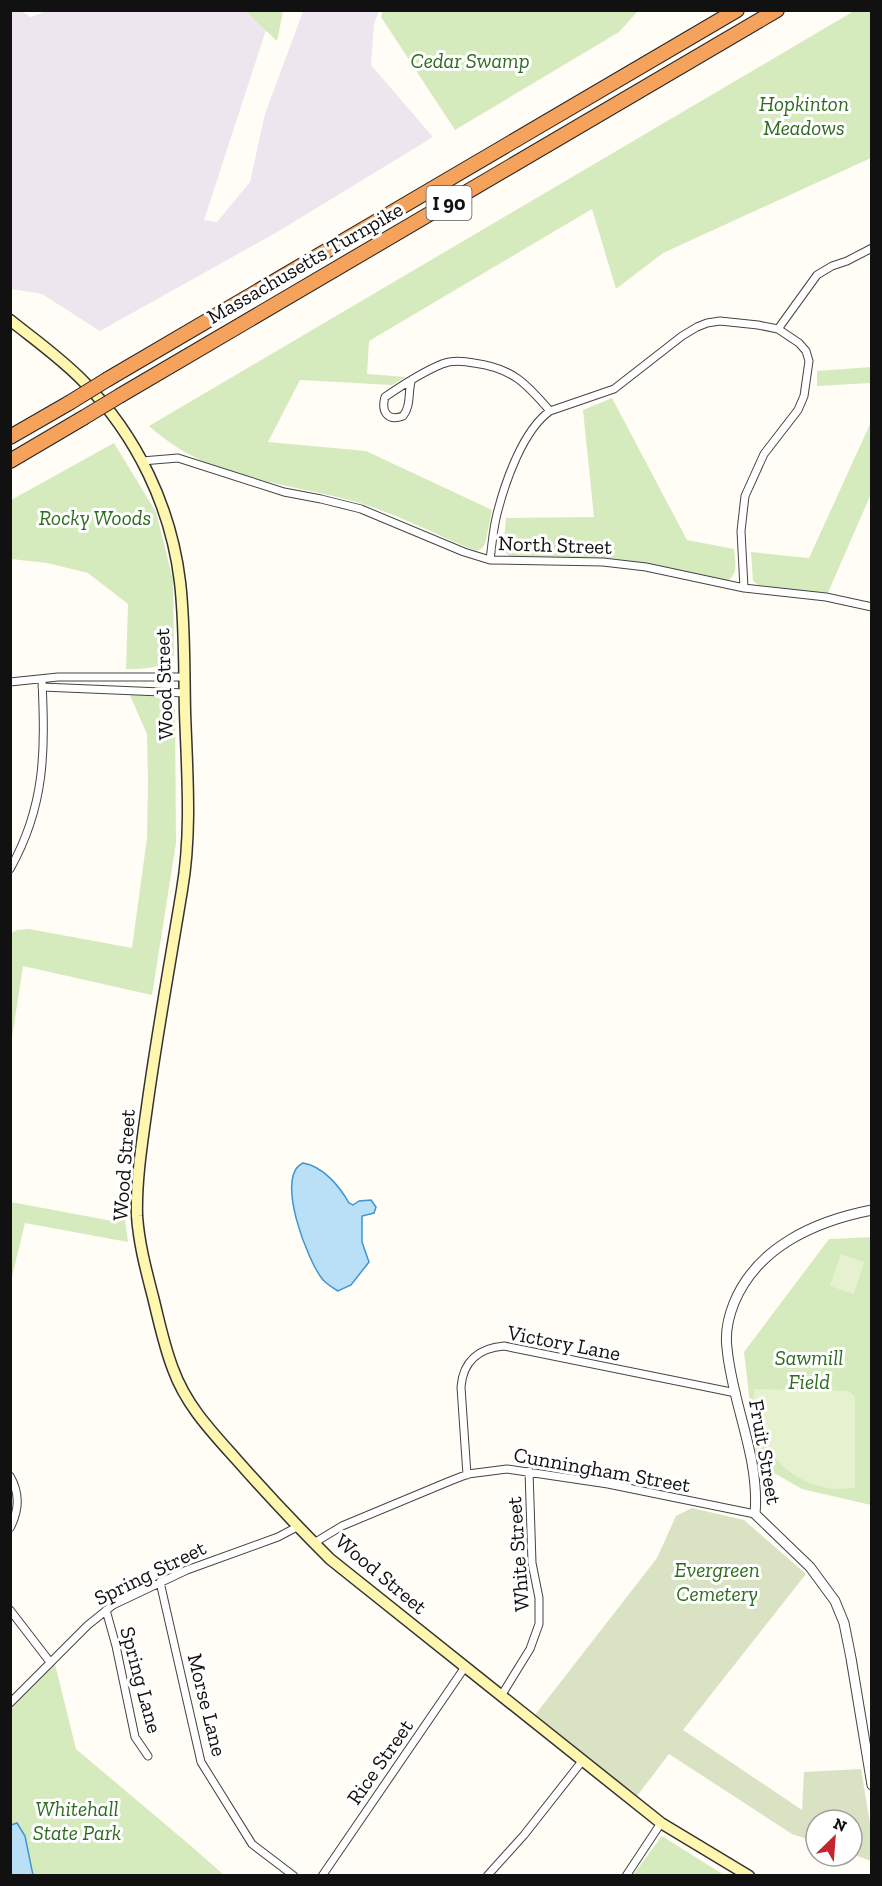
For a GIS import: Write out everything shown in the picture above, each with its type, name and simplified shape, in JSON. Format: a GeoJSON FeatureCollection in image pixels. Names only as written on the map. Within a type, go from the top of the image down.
{"type":"FeatureCollection","features":[{"type":"Feature","properties":{"kind":"highway","name":"Massachusetts Turnpike"},"geometry":{"type":"LineString","coordinates":[[10,437],[737,10]]}},
{"type":"Feature","properties":{"kind":"highway","name":"Massachusetts Turnpike"},"geometry":{"type":"LineString","coordinates":[[10,461],[777,10]]}},
{"type":"Feature","properties":{"kind":"main road","name":"Wood Street"},"geometry":{"type":"LineString","coordinates":[[10,320],[84,382],[125,432],[142,461],[161,504],[175,551],[181,599],[184,677],[188,811],[186,864],[157,1035],[142,1148],[138,1179],[138,1228],[163,1338],[173,1369],[187,1399],[206,1425],[297,1527],[352,1577],[661,1822],[749,1875]]}},
{"type":"Feature","properties":{"kind":"street"},"geometry":{"type":"LineString","coordinates":[[778,329],[817,276],[831,266],[847,261],[871,247]]}},
{"type":"Feature","properties":{"kind":"street"},"geometry":{"type":"LineString","coordinates":[[490,560],[496,515],[504,490],[531,429],[541,418],[550,411],[614,389],[697,327],[720,321],[758,325],[778,329],[799,343],[806,351],[809,361],[804,396],[798,410],[764,454],[746,496],[741,531],[744,588]]}},
{"type":"Feature","properties":{"kind":"street"},"geometry":{"type":"LineString","coordinates":[[411,382],[409,405],[403,416],[392,417],[385,413],[382,406],[385,397],[443,363],[459,361],[494,365],[512,373],[527,384],[550,411]]}},
{"type":"Feature","properties":{"kind":"street","name":"North Street"},"geometry":{"type":"LineString","coordinates":[[142,461],[178,458],[284,492],[361,509],[464,552],[490,560],[603,562],[646,567],[744,588],[826,597],[872,607]]}},
{"type":"Feature","properties":{"kind":"street"},"geometry":{"type":"LineString","coordinates":[[42,683],[58,677],[184,677]]}},
{"type":"Feature","properties":{"kind":"street"},"geometry":{"type":"LineString","coordinates":[[10,682],[184,693]]}},
{"type":"Feature","properties":{"kind":"street"},"geometry":{"type":"LineString","coordinates":[[10,869],[31,826],[42,777],[42,683]]}},
{"type":"Feature","properties":{"kind":"street","name":"Fruit Street"},"geometry":{"type":"LineString","coordinates":[[872,1210],[831,1220],[804,1232],[768,1256],[750,1276],[732,1309],[726,1333],[726,1348],[754,1476],[757,1500],[755,1514],[810,1567],[835,1601],[844,1623],[872,1785]]}},
{"type":"Feature","properties":{"kind":"street","name":"Victory Lane"},"geometry":{"type":"LineString","coordinates":[[467,1475],[460,1387],[464,1369],[478,1353],[486,1349],[504,1347],[736,1393]]}},
{"type":"Feature","properties":{"kind":"street","name":"Cunningham Street"},"geometry":{"type":"LineString","coordinates":[[314,1543],[342,1526],[467,1475],[497,1469],[529,1471],[608,1484],[755,1514]]}},
{"type":"Feature","properties":{"kind":"street","name":"White Street"},"geometry":{"type":"LineString","coordinates":[[501,1696],[530,1649],[539,1624],[539,1598],[532,1563],[529,1471]]}},
{"type":"Feature","properties":{"kind":"street"},"geometry":{"type":"LineString","coordinates":[[10,1476],[17,1497],[17,1508],[10,1528]]}},
{"type":"Feature","properties":{"kind":"street","name":"Spring Street"},"geometry":{"type":"LineString","coordinates":[[10,1703],[106,1610],[160,1582],[202,1564],[278,1537],[297,1527]]}},
{"type":"Feature","properties":{"kind":"street","name":"Morse Lane"},"geometry":{"type":"LineString","coordinates":[[160,1582],[201,1762],[252,1844],[294,1875]]}},
{"type":"Feature","properties":{"kind":"street"},"geometry":{"type":"LineString","coordinates":[[10,1610],[50,1662]]}},
{"type":"Feature","properties":{"kind":"street","name":"Spring Lane"},"geometry":{"type":"LineString","coordinates":[[106,1610],[135,1737],[148,1756]]}},
{"type":"Feature","properties":{"kind":"street","name":"Rice Street"},"geometry":{"type":"LineString","coordinates":[[322,1875],[465,1667]]}},
{"type":"Feature","properties":{"kind":"street"},"geometry":{"type":"LineString","coordinates":[[489,1875],[583,1760]]}},
{"type":"Feature","properties":{"kind":"street"},"geometry":{"type":"LineString","coordinates":[[626,1875],[661,1822]]}},
{"type":"Feature","properties":{"kind":"shaded area"},"geometry":{"type":"Polygon","coordinates":[[[50,10],[245,11],[266,30],[204,220],[217,222],[250,182],[265,114],[303,11],[379,11],[374,24],[371,65],[433,137],[279,231],[100,331],[42,294],[11,289],[10,11],[21,11],[31,17],[50,10]]]}},
{"type":"Feature","properties":{"kind":"green space","name":"Cedar Swamp"},"geometry":{"type":"Polygon","coordinates":[[[383,10],[638,11],[619,32],[455,130],[381,17],[383,10]]]}},
{"type":"Feature","properties":{"kind":"green space"},"geometry":{"type":"Polygon","coordinates":[[[245,11],[283,11],[277,41],[245,11]]]}},
{"type":"Feature","properties":{"kind":"green space","name":"Hopkinton Meadows"},"geometry":{"type":"Polygon","coordinates":[[[854,11],[871,11],[871,158],[663,253],[616,289],[592,209],[369,341],[367,374],[406,377],[392,385],[300,380],[268,442],[366,451],[492,510],[485,544],[481,549],[476,551],[366,505],[226,470],[174,445],[149,426],[854,11]]]}},
{"type":"Feature","properties":{"kind":"green space"},"geometry":{"type":"Polygon","coordinates":[[[871,367],[871,383],[817,386],[817,371],[871,367]]]}},
{"type":"Feature","properties":{"kind":"green space"},"geometry":{"type":"Polygon","coordinates":[[[612,398],[687,540],[734,549],[735,571],[727,581],[618,559],[512,557],[503,551],[506,518],[594,517],[583,410],[612,398]]]}},
{"type":"Feature","properties":{"kind":"green space"},"geometry":{"type":"Polygon","coordinates":[[[871,422],[871,494],[826,597],[758,585],[753,581],[751,552],[809,558],[871,422]]]}},
{"type":"Feature","properties":{"kind":"green space","name":"Rocky Woods"},"geometry":{"type":"Polygon","coordinates":[[[114,443],[156,512],[173,580],[174,655],[159,666],[126,669],[128,604],[88,573],[47,563],[11,559],[11,500],[114,443]]]}},
{"type":"Feature","properties":{"kind":"green space"},"geometry":{"type":"Polygon","coordinates":[[[129,693],[162,699],[172,705],[175,710],[176,843],[152,995],[23,966],[11,1044],[11,933],[29,929],[132,948],[147,838],[148,782],[147,734],[129,693]]]}},
{"type":"Feature","properties":{"kind":"green space"},"geometry":{"type":"Polygon","coordinates":[[[11,1202],[112,1221],[120,1219],[124,1212],[128,1242],[25,1223],[11,1281],[11,1202]]]}},
{"type":"Feature","properties":{"kind":"green space","name":"Sawmill Field"},"geometry":{"type":"Polygon","coordinates":[[[871,1237],[871,1505],[802,1489],[757,1463],[744,1352],[829,1239],[871,1237]]]}},
{"type":"Feature","properties":{"kind":"green space"},"geometry":{"type":"Polygon","coordinates":[[[841,1254],[864,1262],[854,1294],[830,1286],[841,1254]]]}},
{"type":"Feature","properties":{"kind":"green space"},"geometry":{"type":"Polygon","coordinates":[[[754,1389],[849,1391],[855,1397],[855,1488],[830,1489],[814,1484],[790,1472],[780,1463],[771,1453],[758,1430],[754,1417],[754,1389]]]}},
{"type":"Feature","properties":{"kind":"green space","name":"Evergreen Cemetery"},"geometry":{"type":"Polygon","coordinates":[[[692,1508],[744,1520],[806,1574],[683,1730],[802,1810],[804,1772],[861,1769],[871,1829],[871,1861],[864,1858],[864,1808],[804,1808],[804,1838],[792,1834],[669,1754],[637,1796],[535,1715],[657,1558],[676,1516],[692,1508]]]}},
{"type":"Feature","properties":{"kind":"green space","name":"Whitehall State Park"},"geometry":{"type":"Polygon","coordinates":[[[54,1660],[76,1749],[224,1875],[33,1875],[17,1823],[11,1825],[10,1708],[54,1660]]]}},
{"type":"Feature","properties":{"kind":"green space"},"geometry":{"type":"Polygon","coordinates":[[[662,1836],[724,1875],[633,1875],[662,1836]]]}},
{"type":"Feature","properties":{"kind":"water"},"geometry":{"type":"Polygon","coordinates":[[[303,1163],[324,1173],[341,1190],[349,1203],[353,1205],[359,1201],[371,1200],[376,1207],[374,1213],[362,1216],[362,1242],[369,1262],[351,1285],[338,1291],[323,1280],[317,1270],[309,1256],[296,1220],[292,1184],[295,1171],[303,1163]]]}},
{"type":"Feature","properties":{"kind":"water"},"geometry":{"type":"Polygon","coordinates":[[[17,1823],[25,1836],[33,1875],[11,1875],[11,1825],[17,1823]]]}}]}
